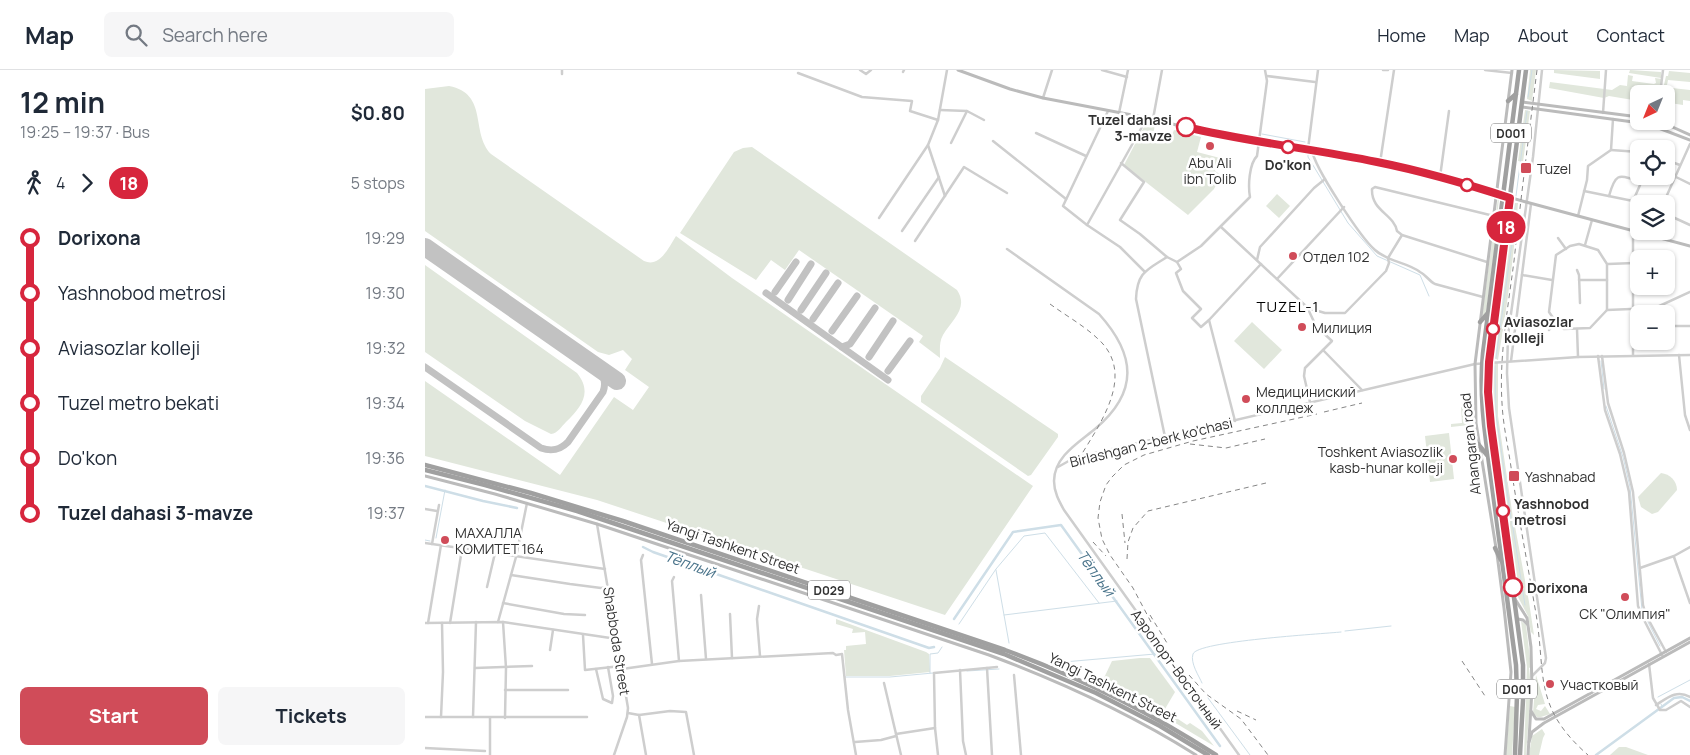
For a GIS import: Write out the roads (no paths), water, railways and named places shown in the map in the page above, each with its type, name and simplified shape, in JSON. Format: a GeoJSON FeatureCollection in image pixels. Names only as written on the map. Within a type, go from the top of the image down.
{"type":"FeatureCollection","features":[{"type":"Feature","properties":{"kind":"highway","name":"Ahangaran road"},"geometry":{"type":"LineString","coordinates":[[1515,755],[1517,682],[1512,623],[1482,410],[1482,363],[1519,70]]}},
{"type":"Feature","properties":{"kind":"highway","name":"Ahangaran road"},"geometry":{"type":"LineString","coordinates":[[1520,755],[1523,680],[1518,619],[1490,417],[1489,362],[1527,70]]}},
{"type":"Feature","properties":{"kind":"highway"},"geometry":{"type":"LineString","coordinates":[[1508,101],[1516,94]]}},
{"type":"Feature","properties":{"kind":"highway"},"geometry":{"type":"LineString","coordinates":[[1505,130],[1510,143]]}},
{"type":"Feature","properties":{"kind":"highway"},"geometry":{"type":"LineString","coordinates":[[1480,322],[1489,312]]}},
{"type":"Feature","properties":{"kind":"highway"},"geometry":{"type":"LineString","coordinates":[[1478,444],[1487,455]]}},
{"type":"Feature","properties":{"kind":"highway","name":"Yangi Tashkent Street"},"geometry":{"type":"LineString","coordinates":[[425,465],[531,493],[605,516],[1011,652],[1050,667],[1109,694],[1217,755]]}},
{"type":"Feature","properties":{"kind":"highway","name":"Yangi Tashkent Street"},"geometry":{"type":"LineString","coordinates":[[425,470],[577,511],[1004,654],[1101,696],[1152,722],[1208,755]]}},
{"type":"Feature","properties":{"kind":"highway"},"geometry":{"type":"LineString","coordinates":[[1493,494],[1497,494],[1499,490]]}},
{"type":"Feature","properties":{"kind":"highway"},"geometry":{"type":"LineString","coordinates":[[1495,548],[1503,564]]}},
{"type":"Feature","properties":{"kind":"highway"},"geometry":{"type":"LineString","coordinates":[[1512,623],[1518,619]]}},
{"type":"Feature","properties":{"kind":"main road"},"geometry":{"type":"LineString","coordinates":[[958,70],[1010,89],[1043,98],[1153,119],[1219,136],[1310,149],[1380,162],[1630,230]]}},
{"type":"Feature","properties":{"kind":"main road","name":"Ahangaran road"},"geometry":{"type":"LineString","coordinates":[[1505,755],[1511,672],[1505,608],[1478,444],[1475,412],[1475,364],[1512,72]]}},
{"type":"Feature","properties":{"kind":"main road"},"geometry":{"type":"LineString","coordinates":[[1522,104],[1538,104],[1630,116]]}},
{"type":"Feature","properties":{"kind":"main road"},"geometry":{"type":"LineString","coordinates":[[1522,104],[1538,109],[1656,126],[1690,140]]}},
{"type":"Feature","properties":{"kind":"main road"},"geometry":{"type":"LineString","coordinates":[[1582,110],[1582,115]]}},
{"type":"Feature","properties":{"kind":"main road"},"geometry":{"type":"LineString","coordinates":[[1675,128],[1690,135]]}},
{"type":"Feature","properties":{"kind":"main road"},"geometry":{"type":"LineString","coordinates":[[1673,240],[1690,245]]}},
{"type":"Feature","properties":{"kind":"main road"},"geometry":{"type":"LineString","coordinates":[[425,476],[597,524],[1021,667],[1115,710],[1196,755]]}},
{"type":"Feature","properties":{"kind":"main road"},"geometry":{"type":"LineString","coordinates":[[1515,599],[1524,611],[1528,627],[1532,676],[1528,755]]}},
{"type":"Feature","properties":{"kind":"main road"},"geometry":{"type":"LineString","coordinates":[[1518,619],[1524,620],[1528,627]]}},
{"type":"Feature","properties":{"kind":"main road"},"geometry":{"type":"LineString","coordinates":[[1529,742],[1532,732],[1544,723],[1649,664],[1690,638]]}},
{"type":"Feature","properties":{"kind":"main road"},"geometry":{"type":"LineString","coordinates":[[1666,653],[1690,642]]}},
{"type":"Feature","properties":{"kind":"main road"},"geometry":{"type":"LineString","coordinates":[[1531,711],[1535,719],[1543,720],[1662,656]]}},
{"type":"Feature","properties":{"kind":"street"},"geometry":{"type":"LineString","coordinates":[[860,70],[866,74],[871,70]]}},
{"type":"Feature","properties":{"kind":"street"},"geometry":{"type":"LineString","coordinates":[[879,218],[928,145],[938,120],[947,70]]}},
{"type":"Feature","properties":{"kind":"street"},"geometry":{"type":"LineString","coordinates":[[1043,98],[1052,70]]}},
{"type":"Feature","properties":{"kind":"street"},"geometry":{"type":"LineString","coordinates":[[1102,70],[1127,77]]}},
{"type":"Feature","properties":{"kind":"street"},"geometry":{"type":"LineString","coordinates":[[1119,112],[1128,70]]}},
{"type":"Feature","properties":{"kind":"street"},"geometry":{"type":"LineString","coordinates":[[1153,119],[1162,70]]}},
{"type":"Feature","properties":{"kind":"street"},"geometry":{"type":"LineString","coordinates":[[1177,262],[1201,246],[1250,197],[1251,175],[1259,143],[1267,76],[1265,70]]}},
{"type":"Feature","properties":{"kind":"street"},"geometry":{"type":"LineString","coordinates":[[1318,70],[1310,149],[1324,180],[1353,225],[1370,246],[1389,260],[1421,272],[1435,284],[1483,297]]}},
{"type":"Feature","properties":{"kind":"street"},"geometry":{"type":"LineString","coordinates":[[1383,70],[1388,70]]}},
{"type":"Feature","properties":{"kind":"street"},"geometry":{"type":"LineString","coordinates":[[1380,162],[1393,70]]}},
{"type":"Feature","properties":{"kind":"street"},"geometry":{"type":"LineString","coordinates":[[1485,70],[1512,72]]}},
{"type":"Feature","properties":{"kind":"street"},"geometry":{"type":"LineString","coordinates":[[1532,676],[1545,663],[1546,658],[1509,408],[1507,362],[1542,70]]}},
{"type":"Feature","properties":{"kind":"street"},"geometry":{"type":"LineString","coordinates":[[1603,113],[1606,70]]}},
{"type":"Feature","properties":{"kind":"street"},"geometry":{"type":"LineString","coordinates":[[1661,85],[1663,70]]}},
{"type":"Feature","properties":{"kind":"street"},"geometry":{"type":"LineString","coordinates":[[798,73],[862,97],[913,101],[910,111],[938,120]]}},
{"type":"Feature","properties":{"kind":"street"},"geometry":{"type":"LineString","coordinates":[[1267,76],[1316,82]]}},
{"type":"Feature","properties":{"kind":"street"},"geometry":{"type":"LineString","coordinates":[[940,110],[967,111],[984,120]]}},
{"type":"Feature","properties":{"kind":"street"},"geometry":{"type":"LineString","coordinates":[[1440,177],[1449,110]]}},
{"type":"Feature","properties":{"kind":"street"},"geometry":{"type":"LineString","coordinates":[[951,143],[967,111]]}},
{"type":"Feature","properties":{"kind":"street"},"geometry":{"type":"LineString","coordinates":[[1109,111],[1066,199],[1064,208],[1120,247],[1145,272]]}},
{"type":"Feature","properties":{"kind":"street"},"geometry":{"type":"LineString","coordinates":[[1087,225],[1147,118]]}},
{"type":"Feature","properties":{"kind":"street"},"geometry":{"type":"LineString","coordinates":[[1611,150],[1613,119]]}},
{"type":"Feature","properties":{"kind":"street"},"geometry":{"type":"LineString","coordinates":[[1036,133],[1086,156]]}},
{"type":"Feature","properties":{"kind":"street"},"geometry":{"type":"LineString","coordinates":[[993,142],[1066,199]]}},
{"type":"Feature","properties":{"kind":"street"},"geometry":{"type":"LineString","coordinates":[[1690,144],[1675,177],[1690,184]]}},
{"type":"Feature","properties":{"kind":"street"},"geometry":{"type":"LineString","coordinates":[[928,145],[945,196]]}},
{"type":"Feature","properties":{"kind":"street"},"geometry":{"type":"LineString","coordinates":[[1578,216],[1588,166],[1611,150],[1630,151]]}},
{"type":"Feature","properties":{"kind":"street"},"geometry":{"type":"LineString","coordinates":[[1121,163],[1144,182],[1120,220],[1140,234],[1167,258],[1177,262],[1181,268],[1176,273],[1183,291],[1201,309],[1192,318],[1201,327],[1261,264]]}},
{"type":"Feature","properties":{"kind":"street"},"geometry":{"type":"LineString","coordinates":[[1675,163],[1680,165]]}},
{"type":"Feature","properties":{"kind":"street"},"geometry":{"type":"LineString","coordinates":[[915,241],[965,167],[1007,193]]}},
{"type":"Feature","properties":{"kind":"street"},"geometry":{"type":"LineString","coordinates":[[902,231],[939,177]]}},
{"type":"Feature","properties":{"kind":"street"},"geometry":{"type":"LineString","coordinates":[[1609,196],[1613,181],[1617,177],[1630,179]]}},
{"type":"Feature","properties":{"kind":"street"},"geometry":{"type":"LineString","coordinates":[[1257,260],[1259,247],[1324,180]]}},
{"type":"Feature","properties":{"kind":"street"},"geometry":{"type":"LineString","coordinates":[[1487,262],[1402,235],[1397,231],[1396,225],[1374,202],[1373,187],[1493,216]]}},
{"type":"Feature","properties":{"kind":"street"},"geometry":{"type":"LineString","coordinates":[[1584,191],[1630,200]]}},
{"type":"Feature","properties":{"kind":"street"},"geometry":{"type":"LineString","coordinates":[[1511,361],[1531,204]]}},
{"type":"Feature","properties":{"kind":"street"},"geometry":{"type":"LineString","coordinates":[[1277,279],[1343,208]]}},
{"type":"Feature","properties":{"kind":"street"},"geometry":{"type":"LineString","coordinates":[[1675,218],[1690,225]]}},
{"type":"Feature","properties":{"kind":"street"},"geometry":{"type":"LineString","coordinates":[[1585,245],[1592,220]]}},
{"type":"Feature","properties":{"kind":"street"},"geometry":{"type":"LineString","coordinates":[[1221,227],[1307,308],[1316,326],[1332,341],[1305,368],[1304,372],[1310,402]]}},
{"type":"Feature","properties":{"kind":"street"},"geometry":{"type":"LineString","coordinates":[[1307,308],[1325,313],[1345,313],[1386,271],[1389,260],[1402,235]]}},
{"type":"Feature","properties":{"kind":"street"},"geometry":{"type":"LineString","coordinates":[[1558,238],[1566,249]]}},
{"type":"Feature","properties":{"kind":"street"},"geometry":{"type":"LineString","coordinates":[[1574,245],[1585,245],[1598,250],[1607,264],[1607,310],[1591,327],[1564,329],[1549,312],[1556,255],[1574,245]]}},
{"type":"Feature","properties":{"kind":"street"},"geometry":{"type":"LineString","coordinates":[[1007,248],[1099,314],[1109,325],[1126,354],[1127,384],[1121,399],[1100,424],[1070,449],[1057,468]]}},
{"type":"Feature","properties":{"kind":"street"},"geometry":{"type":"LineString","coordinates":[[1165,437],[1136,298],[1138,281],[1145,272],[1167,258]]}},
{"type":"Feature","properties":{"kind":"street"},"geometry":{"type":"LineString","coordinates":[[1607,264],[1630,263]]}},
{"type":"Feature","properties":{"kind":"street"},"geometry":{"type":"LineString","coordinates":[[1577,270],[1580,303]]}},
{"type":"Feature","properties":{"kind":"street"},"geometry":{"type":"LineString","coordinates":[[1522,275],[1553,280]]}},
{"type":"Feature","properties":{"kind":"street"},"geometry":{"type":"LineString","coordinates":[[1579,280],[1607,280]]}},
{"type":"Feature","properties":{"kind":"street"},"geometry":{"type":"LineString","coordinates":[[1662,305],[1690,292]]}},
{"type":"Feature","properties":{"kind":"street"},"geometry":{"type":"LineString","coordinates":[[1607,310],[1630,309]]}},
{"type":"Feature","properties":{"kind":"street"},"geometry":{"type":"LineString","coordinates":[[1511,317],[1516,318]]}},
{"type":"Feature","properties":{"kind":"street"},"geometry":{"type":"LineString","coordinates":[[1209,320],[1235,421]]}},
{"type":"Feature","properties":{"kind":"street"},"geometry":{"type":"LineString","coordinates":[[1549,330],[1556,322]]}},
{"type":"Feature","properties":{"kind":"street"},"geometry":{"type":"LineString","coordinates":[[1675,326],[1690,326]]}},
{"type":"Feature","properties":{"kind":"street"},"geometry":{"type":"LineString","coordinates":[[1577,329],[1578,357]]}},
{"type":"Feature","properties":{"kind":"street"},"geometry":{"type":"LineString","coordinates":[[1323,350],[1362,390]]}},
{"type":"Feature","properties":{"kind":"street"},"geometry":{"type":"LineString","coordinates":[[1633,350],[1633,355]]}},
{"type":"Feature","properties":{"kind":"street"},"geometry":{"type":"LineString","coordinates":[[1679,355],[1685,415],[1690,428]]}},
{"type":"Feature","properties":{"kind":"street","name":"Birlashgan 2-berk ko'chasi"},"geometry":{"type":"LineString","coordinates":[[1057,468],[1074,458],[1475,364],[1600,356],[1690,355]]}},
{"type":"Feature","properties":{"kind":"street"},"geometry":{"type":"LineString","coordinates":[[1600,356],[1606,404],[1624,453],[1630,485],[1638,573],[1644,608],[1666,653]]}},
{"type":"Feature","properties":{"kind":"street","name":"Аэропорт-Восточный"},"geometry":{"type":"LineString","coordinates":[[1057,468],[1054,480],[1055,489],[1058,500],[1064,510],[1239,755]]}},
{"type":"Feature","properties":{"kind":"street"},"geometry":{"type":"LineString","coordinates":[[498,622],[516,557],[527,503]]}},
{"type":"Feature","properties":{"kind":"street"},"geometry":{"type":"LineString","coordinates":[[432,544],[439,505]]}},
{"type":"Feature","properties":{"kind":"street"},"geometry":{"type":"LineString","coordinates":[[425,509],[437,511]]}},
{"type":"Feature","properties":{"kind":"street","name":"Shabboda Street"},"geometry":{"type":"LineString","coordinates":[[597,524],[628,713],[614,755]]}},
{"type":"Feature","properties":{"kind":"street"},"geometry":{"type":"LineString","coordinates":[[425,543],[605,569]]}},
{"type":"Feature","properties":{"kind":"street"},"geometry":{"type":"LineString","coordinates":[[441,545],[426,623],[503,622],[617,639]]}},
{"type":"Feature","properties":{"kind":"street"},"geometry":{"type":"LineString","coordinates":[[1640,568],[1674,556],[1690,547]]}},
{"type":"Feature","properties":{"kind":"street"},"geometry":{"type":"LineString","coordinates":[[1636,548],[1640,568],[1637,598],[1640,612],[1662,656]]}},
{"type":"Feature","properties":{"kind":"street"},"geometry":{"type":"LineString","coordinates":[[450,623],[463,549]]}},
{"type":"Feature","properties":{"kind":"street"},"geometry":{"type":"LineString","coordinates":[[487,587],[495,553]]}},
{"type":"Feature","properties":{"kind":"street"},"geometry":{"type":"LineString","coordinates":[[643,556],[641,560],[652,664]]}},
{"type":"Feature","properties":{"kind":"street"},"geometry":{"type":"LineString","coordinates":[[1674,556],[1690,602]]}},
{"type":"Feature","properties":{"kind":"street"},"geometry":{"type":"LineString","coordinates":[[511,575],[601,588],[608,587]]}},
{"type":"Feature","properties":{"kind":"street"},"geometry":{"type":"LineString","coordinates":[[674,577],[672,582],[679,661]]}},
{"type":"Feature","properties":{"kind":"street"},"geometry":{"type":"LineString","coordinates":[[701,595],[706,659]]}},
{"type":"Feature","properties":{"kind":"street"},"geometry":{"type":"LineString","coordinates":[[503,603],[564,614],[585,615]]}},
{"type":"Feature","properties":{"kind":"street"},"geometry":{"type":"LineString","coordinates":[[759,606],[757,619],[760,656]]}},
{"type":"Feature","properties":{"kind":"street"},"geometry":{"type":"LineString","coordinates":[[730,614],[732,658]]}},
{"type":"Feature","properties":{"kind":"street"},"geometry":{"type":"LineString","coordinates":[[473,717],[476,622]]}},
{"type":"Feature","properties":{"kind":"street"},"geometry":{"type":"LineString","coordinates":[[503,622],[506,668],[505,718]]}},
{"type":"Feature","properties":{"kind":"street"},"geometry":{"type":"LineString","coordinates":[[441,717],[443,672],[442,623]]}},
{"type":"Feature","properties":{"kind":"street"},"geometry":{"type":"LineString","coordinates":[[550,650],[553,630]]}},
{"type":"Feature","properties":{"kind":"street"},"geometry":{"type":"LineString","coordinates":[[583,635],[585,670],[706,659],[842,654],[848,710],[856,755]]}},
{"type":"Feature","properties":{"kind":"street"},"geometry":{"type":"LineString","coordinates":[[1649,664],[1653,698],[1658,707],[1667,710],[1681,701],[1690,707]]}},
{"type":"Feature","properties":{"kind":"street"},"geometry":{"type":"LineString","coordinates":[[475,668],[532,666]]}},
{"type":"Feature","properties":{"kind":"street"},"geometry":{"type":"LineString","coordinates":[[596,669],[603,699],[611,703],[613,696],[609,667]]}},
{"type":"Feature","properties":{"kind":"street"},"geometry":{"type":"LineString","coordinates":[[938,755],[935,728],[934,674],[997,667]]}},
{"type":"Feature","properties":{"kind":"street"},"geometry":{"type":"LineString","coordinates":[[987,669],[992,755]]}},
{"type":"Feature","properties":{"kind":"street"},"geometry":{"type":"LineString","coordinates":[[960,671],[963,741],[966,755]]}},
{"type":"Feature","properties":{"kind":"street"},"geometry":{"type":"LineString","coordinates":[[1014,675],[1018,741],[1021,755]]}},
{"type":"Feature","properties":{"kind":"street"},"geometry":{"type":"LineString","coordinates":[[884,683],[901,755]]}},
{"type":"Feature","properties":{"kind":"street"},"geometry":{"type":"LineString","coordinates":[[505,690],[568,690]]}},
{"type":"Feature","properties":{"kind":"street"},"geometry":{"type":"LineString","coordinates":[[1658,707],[1676,694],[1684,694],[1690,697]]}},
{"type":"Feature","properties":{"kind":"street"},"geometry":{"type":"LineString","coordinates":[[628,713],[639,715],[670,711],[686,712],[693,755]]}},
{"type":"Feature","properties":{"kind":"street"},"geometry":{"type":"LineString","coordinates":[[639,715],[646,755]]}},
{"type":"Feature","properties":{"kind":"street"},"geometry":{"type":"LineString","coordinates":[[425,717],[587,717]]}},
{"type":"Feature","properties":{"kind":"street"},"geometry":{"type":"LineString","coordinates":[[490,718],[490,755]]}},
{"type":"Feature","properties":{"kind":"street"},"geometry":{"type":"LineString","coordinates":[[855,742],[881,740],[896,735],[935,728]]}},
{"type":"Feature","properties":{"kind":"street"},"geometry":{"type":"LineString","coordinates":[[425,748],[485,751]]}},
{"type":"Feature","properties":{"kind":"street"},"geometry":{"type":"LineString","coordinates":[[457,750],[457,755]]}},
{"type":"Feature","properties":{"kind":"waterway"},"geometry":{"type":"LineString","coordinates":[[1528,97],[1532,70]]}},
{"type":"Feature","properties":{"kind":"waterway"},"geometry":{"type":"LineString","coordinates":[[1516,196],[1527,111]]}},
{"type":"Feature","properties":{"kind":"waterway"},"geometry":{"type":"LineString","coordinates":[[1262,134],[1305,142]]}},
{"type":"Feature","properties":{"kind":"waterway"},"geometry":{"type":"LineString","coordinates":[[1308,153],[1308,157],[1348,223],[1377,256],[1420,275],[1429,296]]}},
{"type":"Feature","properties":{"kind":"waterway"},"geometry":{"type":"LineString","coordinates":[[1496,358],[1512,243],[1515,204]]}},
{"type":"Feature","properties":{"kind":"waterway"},"geometry":{"type":"LineString","coordinates":[[1601,361],[1604,389]]}},
{"type":"Feature","properties":{"kind":"waterway"},"geometry":{"type":"LineString","coordinates":[[1495,366],[1496,414],[1511,518]]}},
{"type":"Feature","properties":{"kind":"waterway"},"geometry":{"type":"LineString","coordinates":[[1606,406],[1623,457],[1630,487],[1642,610],[1660,646]]}},
{"type":"Feature","properties":{"kind":"waterway","name":"Тёплый"},"geometry":{"type":"LineString","coordinates":[[425,486],[517,508]]}},
{"type":"Feature","properties":{"kind":"waterway"},"geometry":{"type":"LineString","coordinates":[[436,538],[445,490]]}},
{"type":"Feature","properties":{"kind":"waterway"},"geometry":{"type":"LineString","coordinates":[[1512,522],[1525,605]]}},
{"type":"Feature","properties":{"kind":"waterway","name":"Тёплый"},"geometry":{"type":"LineString","coordinates":[[954,619],[1013,532],[1061,525],[1220,746]]}},
{"type":"Feature","properties":{"kind":"waterway"},"geometry":{"type":"LineString","coordinates":[[959,624],[996,569],[1024,536],[1045,533],[1099,603]]}},
{"type":"Feature","properties":{"kind":"waterway"},"geometry":{"type":"LineString","coordinates":[[425,540],[430,541]]}},
{"type":"Feature","properties":{"kind":"waterway","name":"Тёплый"},"geometry":{"type":"LineString","coordinates":[[643,547],[929,648],[934,647]]}},
{"type":"Feature","properties":{"kind":"waterway"},"geometry":{"type":"LineString","coordinates":[[996,570],[1009,643]]}},
{"type":"Feature","properties":{"kind":"waterway"},"geometry":{"type":"LineString","coordinates":[[1004,615],[1117,601]]}},
{"type":"Feature","properties":{"kind":"waterway"},"geometry":{"type":"LineString","coordinates":[[1345,631],[1391,626]]}},
{"type":"Feature","properties":{"kind":"waterway"},"geometry":{"type":"LineString","coordinates":[[1202,683],[1192,658],[1193,654],[1200,649],[1236,642],[1341,632]]}},
{"type":"Feature","properties":{"kind":"waterway"},"geometry":{"type":"LineString","coordinates":[[930,673],[930,654],[938,653],[942,647]]}},
{"type":"Feature","properties":{"kind":"waterway"},"geometry":{"type":"LineString","coordinates":[[1064,662],[1155,654]]}},
{"type":"Feature","properties":{"kind":"waterway"},"geometry":{"type":"LineString","coordinates":[[967,671],[999,669]]}},
{"type":"Feature","properties":{"kind":"waterway"},"geometry":{"type":"LineString","coordinates":[[845,677],[890,677],[933,673]]}},
{"type":"Feature","properties":{"kind":"waterway"},"geometry":{"type":"LineString","coordinates":[[1658,697],[1690,680]]}},
{"type":"Feature","properties":{"kind":"waterway"},"geometry":{"type":"LineString","coordinates":[[1596,755],[1674,698],[1682,697],[1690,701]]}},
{"type":"Feature","properties":{"kind":"waterway"},"geometry":{"type":"LineString","coordinates":[[1208,698],[1250,755]]}},
{"type":"Feature","properties":{"kind":"railway"},"geometry":{"type":"LineString","coordinates":[[1537,70],[1505,332],[1501,385],[1504,427],[1535,608],[1542,670],[1549,704],[1557,720],[1570,737],[1588,755]]}},
{"type":"Feature","properties":{"kind":"railway"},"geometry":{"type":"LineString","coordinates":[[1050,304],[1097,338],[1109,352],[1114,366],[1115,382],[1111,398],[1097,429],[1080,457]]}},
{"type":"Feature","properties":{"kind":"railway"},"geometry":{"type":"LineString","coordinates":[[1324,412],[1362,403]]}},
{"type":"Feature","properties":{"kind":"railway"},"geometry":{"type":"LineString","coordinates":[[1151,622],[1133,588],[1110,555],[1102,539],[1098,518],[1100,502],[1106,485],[1112,477],[1124,465],[1144,455],[1193,441],[1317,414]]}},
{"type":"Feature","properties":{"kind":"railway"},"geometry":{"type":"LineString","coordinates":[[1190,444],[1226,448],[1265,439]]}},
{"type":"Feature","properties":{"kind":"railway"},"geometry":{"type":"LineString","coordinates":[[1127,559],[1128,542],[1133,528],[1148,511],[1266,483]]}},
{"type":"Feature","properties":{"kind":"railway"},"geometry":{"type":"LineString","coordinates":[[1122,514],[1125,543]]}},
{"type":"Feature","properties":{"kind":"railway"},"geometry":{"type":"LineString","coordinates":[[1093,542],[1106,556]]}},
{"type":"Feature","properties":{"kind":"railway"},"geometry":{"type":"LineString","coordinates":[[1150,615],[1167,643]]}},
{"type":"Feature","properties":{"kind":"railway"},"geometry":{"type":"LineString","coordinates":[[1462,661],[1485,696]]}},
{"type":"Feature","properties":{"kind":"railway"},"geometry":{"type":"LineString","coordinates":[[1189,675],[1206,694],[1241,719],[1268,755]]}},
{"type":"Feature","properties":{"kind":"railway"},"geometry":{"type":"LineString","coordinates":[[1237,711],[1256,720]]}},
{"type":"Feature","properties":{"kind":"place","name":"Tuzel dahasi 3-mavze"},"geometry":{"type":"Point","coordinates":[1186,127]}},
{"type":"Feature","properties":{"kind":"place","name":"Abu Ali ibn Tolib"},"geometry":{"type":"Point","coordinates":[1210,146]}},
{"type":"Feature","properties":{"kind":"place","name":"Do'kon"},"geometry":{"type":"Point","coordinates":[1288,147]}},
{"type":"Feature","properties":{"kind":"place","name":"Tuzel"},"geometry":{"type":"Point","coordinates":[1526,168]}},
{"type":"Feature","properties":{"kind":"place","name":"Отдел 102"},"geometry":{"type":"Point","coordinates":[1293,256]}},
{"type":"Feature","properties":{"kind":"place","name":"Милиция"},"geometry":{"type":"Point","coordinates":[1302,327]}},
{"type":"Feature","properties":{"kind":"place","name":"Aviasozlar kolleji"},"geometry":{"type":"Point","coordinates":[1493,329]}},
{"type":"Feature","properties":{"kind":"place","name":"Медициниский коллдеж"},"geometry":{"type":"Point","coordinates":[1246,399]}},
{"type":"Feature","properties":{"kind":"place","name":"Toshkent Aviasozlik kasb-hunar kolleji"},"geometry":{"type":"Point","coordinates":[1453,459]}},
{"type":"Feature","properties":{"kind":"place","name":"Yashnabad"},"geometry":{"type":"Point","coordinates":[1514,476]}},
{"type":"Feature","properties":{"kind":"place","name":"Yashnobod metrosi"},"geometry":{"type":"Point","coordinates":[1503,511]}},
{"type":"Feature","properties":{"kind":"place","name":"МАХАЛЛА КОМИТЕТ 164"},"geometry":{"type":"Point","coordinates":[445,540]}},
{"type":"Feature","properties":{"kind":"place","name":"Dorixona"},"geometry":{"type":"Point","coordinates":[1513,587]}},
{"type":"Feature","properties":{"kind":"place","name":"СК \"Олимпия\""},"geometry":{"type":"Point","coordinates":[1625,597]}},
{"type":"Feature","properties":{"kind":"place","name":"Участковый"},"geometry":{"type":"Point","coordinates":[1550,684]}},
{"type":"Feature","properties":{"kind":"district","name":"TUZEL-1"},"geometry":{"type":"Point","coordinates":[1288,306]}}]}
